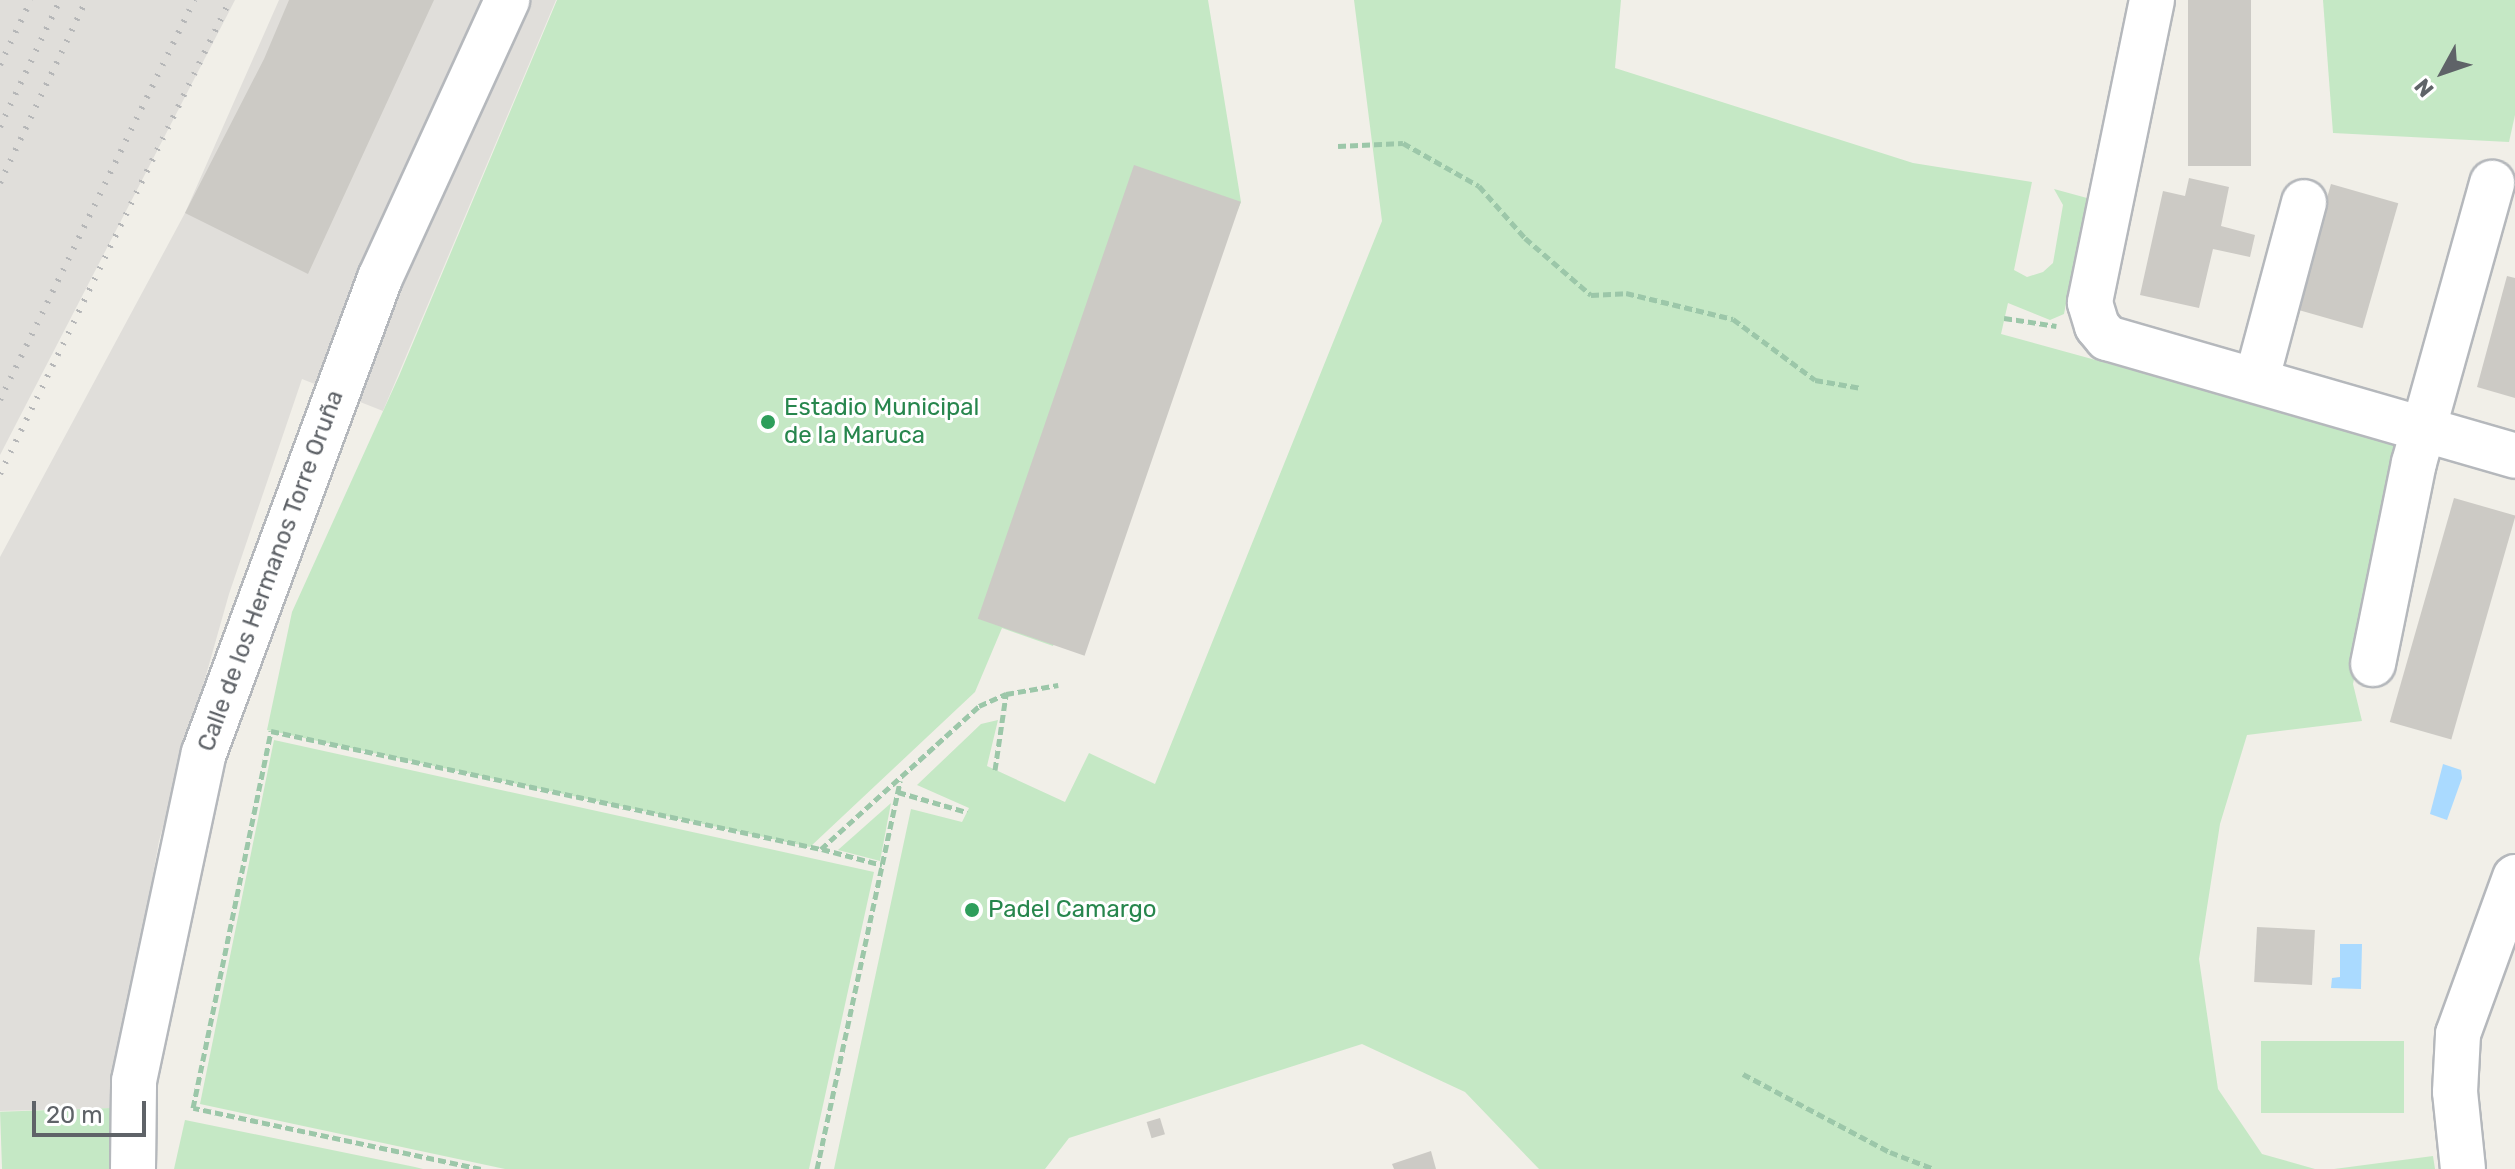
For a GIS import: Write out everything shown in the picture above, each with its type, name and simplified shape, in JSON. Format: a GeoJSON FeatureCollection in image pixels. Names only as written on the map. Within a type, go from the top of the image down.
{"type":"FeatureCollection","features":[{"type":"Feature","properties":{"kind":"street","name":"Calle de los Hermanos Torre Oruña"},"geometry":{"type":"LineString","coordinates":[[133,1169],[134,1081],[204,753],[380,278],[507,0]]}},
{"type":"Feature","properties":{"kind":"street"},"geometry":{"type":"LineString","coordinates":[[2152,0],[2090,303],[2107,338],[2257,378],[2515,456]]}},
{"type":"Feature","properties":{"kind":"street"},"geometry":{"type":"LineString","coordinates":[[2373,664],[2425,428],[2492,183]]}},
{"type":"Feature","properties":{"kind":"street"},"geometry":{"type":"LineString","coordinates":[[2257,378],[2304,202]]}},
{"type":"Feature","properties":{"kind":"street"},"geometry":{"type":"LineString","coordinates":[[2463,1169],[2455,1092],[2458,1034],[2513,893]]}},
{"type":"Feature","properties":{"kind":"path"},"geometry":{"type":"LineString","coordinates":[[1338,146],[1403,143],[1479,186],[1525,238],[1591,295],[1626,293],[1733,319],[1815,380],[1861,388]]}},
{"type":"Feature","properties":{"kind":"path"},"geometry":{"type":"LineString","coordinates":[[821,849],[901,780],[979,706],[1006,694],[1058,685]]}},
{"type":"Feature","properties":{"kind":"path"},"geometry":{"type":"LineString","coordinates":[[995,770],[1006,694]]}},
{"type":"Feature","properties":{"kind":"path"},"geometry":{"type":"LineString","coordinates":[[481,1169],[193,1108],[271,731],[883,865]]}},
{"type":"Feature","properties":{"kind":"path"},"geometry":{"type":"LineString","coordinates":[[817,1169],[901,780]]}},
{"type":"Feature","properties":{"kind":"path"},"geometry":{"type":"LineString","coordinates":[[898,792],[967,812]]}},
{"type":"Feature","properties":{"kind":"path"},"geometry":{"type":"LineString","coordinates":[[1743,1074],[1890,1152],[1934,1169]]}},
{"type":"Feature","properties":{"kind":"shaded area"},"geometry":{"type":"Polygon","coordinates":[[[0,0],[235,0],[0,455],[0,0]]]}},
{"type":"Feature","properties":{"kind":"shaded area"},"geometry":{"type":"Polygon","coordinates":[[[279,0],[556,0],[383,411],[302,379],[229,594],[159,841],[111,1108],[0,1111],[0,557],[185,213],[279,0]]]}},
{"type":"Feature","properties":{"kind":"green space","name":"Estadio Municipal de la Maruca"},"geometry":{"type":"Polygon","coordinates":[[[557,0],[1208,0],[1241,202],[1053,646],[1002,628],[975,692],[810,847],[267,730],[292,612],[399,376],[557,0]]]}},
{"type":"Feature","properties":{"kind":"green space"},"geometry":{"type":"Polygon","coordinates":[[[1354,0],[1621,0],[1615,68],[1913,163],[2032,182],[2014,270],[2027,277],[2043,272],[2053,263],[2063,205],[2054,189],[2087,198],[2064,314],[2050,320],[2008,303],[2001,334],[2401,444],[2353,684],[2362,721],[2247,735],[2220,824],[2199,959],[2218,1089],[2262,1154],[2315,1169],[1539,1169],[1465,1092],[1362,1044],[1069,1138],[1045,1169],[834,1169],[911,809],[962,822],[969,808],[917,785],[981,724],[998,720],[987,766],[1065,802],[1089,753],[1155,784],[1382,221],[1354,0]]]}},
{"type":"Feature","properties":{"kind":"green space"},"geometry":{"type":"Polygon","coordinates":[[[2323,0],[2515,0],[2515,115],[2509,142],[2333,133],[2323,0]]]}},
{"type":"Feature","properties":{"kind":"green space"},"geometry":{"type":"Polygon","coordinates":[[[274,740],[874,872],[809,1169],[505,1169],[200,1104],[274,740]]]}},
{"type":"Feature","properties":{"kind":"green space"},"geometry":{"type":"Polygon","coordinates":[[[891,803],[880,861],[838,850],[891,803]]]}},
{"type":"Feature","properties":{"kind":"green space"},"geometry":{"type":"Polygon","coordinates":[[[2261,1041],[2404,1041],[2404,1113],[2261,1113],[2261,1041]]]}},
{"type":"Feature","properties":{"kind":"green space"},"geometry":{"type":"Polygon","coordinates":[[[111,1108],[113,1169],[2,1169],[0,1112],[111,1108]]]}},
{"type":"Feature","properties":{"kind":"green space"},"geometry":{"type":"Polygon","coordinates":[[[185,1120],[415,1167],[423,1169],[174,1169],[185,1120]]]}},
{"type":"Feature","properties":{"kind":"green space"},"geometry":{"type":"Polygon","coordinates":[[[2433,1156],[2435,1169],[2334,1169],[2433,1156]]]}},
{"type":"Feature","properties":{"kind":"water"},"geometry":{"type":"Polygon","coordinates":[[[2443,764],[2461,770],[2462,778],[2447,820],[2430,814],[2443,764]]]}},
{"type":"Feature","properties":{"kind":"water"},"geometry":{"type":"Polygon","coordinates":[[[2340,944],[2362,944],[2361,989],[2331,988],[2332,978],[2340,977],[2340,944]]]}},
{"type":"Feature","properties":{"kind":"building"},"geometry":{"type":"Polygon","coordinates":[[[289,0],[434,0],[308,274],[185,213],[264,59],[289,0]]]}},
{"type":"Feature","properties":{"kind":"building"},"geometry":{"type":"Polygon","coordinates":[[[2188,0],[2251,0],[2251,166],[2188,166],[2188,0]]]}},
{"type":"Feature","properties":{"kind":"building"},"geometry":{"type":"Polygon","coordinates":[[[1134,165],[1241,202],[1085,656],[978,619],[1134,165]]]}},
{"type":"Feature","properties":{"kind":"building"},"geometry":{"type":"Polygon","coordinates":[[[2189,178],[2229,187],[2221,226],[2255,235],[2250,257],[2213,249],[2199,308],[2140,295],[2163,191],[2185,196],[2189,178]]]}},
{"type":"Feature","properties":{"kind":"building"},"geometry":{"type":"Polygon","coordinates":[[[2331,184],[2398,203],[2362,328],[2295,309],[2331,184]]]}},
{"type":"Feature","properties":{"kind":"building"},"geometry":{"type":"Polygon","coordinates":[[[2507,276],[2515,278],[2515,398],[2477,387],[2507,276]]]}},
{"type":"Feature","properties":{"kind":"building"},"geometry":{"type":"Polygon","coordinates":[[[2454,498],[2515,517],[2451,740],[2390,722],[2454,498]]]}},
{"type":"Feature","properties":{"kind":"building"},"geometry":{"type":"Polygon","coordinates":[[[2257,927],[2315,930],[2312,985],[2254,982],[2257,927]]]}},
{"type":"Feature","properties":{"kind":"building"},"geometry":{"type":"Polygon","coordinates":[[[1160,1118],[1165,1134],[1152,1138],[1147,1122],[1160,1118]]]}},
{"type":"Feature","properties":{"kind":"building"},"geometry":{"type":"Polygon","coordinates":[[[1431,1151],[1436,1169],[1394,1169],[1392,1164],[1431,1151]]]}},
{"type":"Feature","properties":{"kind":"railway"},"geometry":{"type":"LineString","coordinates":[[0,65],[31,0]]}},
{"type":"Feature","properties":{"kind":"railway"},"geometry":{"type":"LineString","coordinates":[[0,127],[60,0]]}},
{"type":"Feature","properties":{"kind":"railway"},"geometry":{"type":"LineString","coordinates":[[0,183],[86,0]]}},
{"type":"Feature","properties":{"kind":"railway"},"geometry":{"type":"LineString","coordinates":[[0,400],[194,0]]}},
{"type":"Feature","properties":{"kind":"railway"},"geometry":{"type":"LineString","coordinates":[[0,474],[230,0]]}},
{"type":"Feature","properties":{"kind":"place","name":"Estadio Municipal de la Maruca"},"geometry":{"type":"Point","coordinates":[768,422]}},
{"type":"Feature","properties":{"kind":"place","name":"Padel Camargo"},"geometry":{"type":"Point","coordinates":[972,910]}}]}
